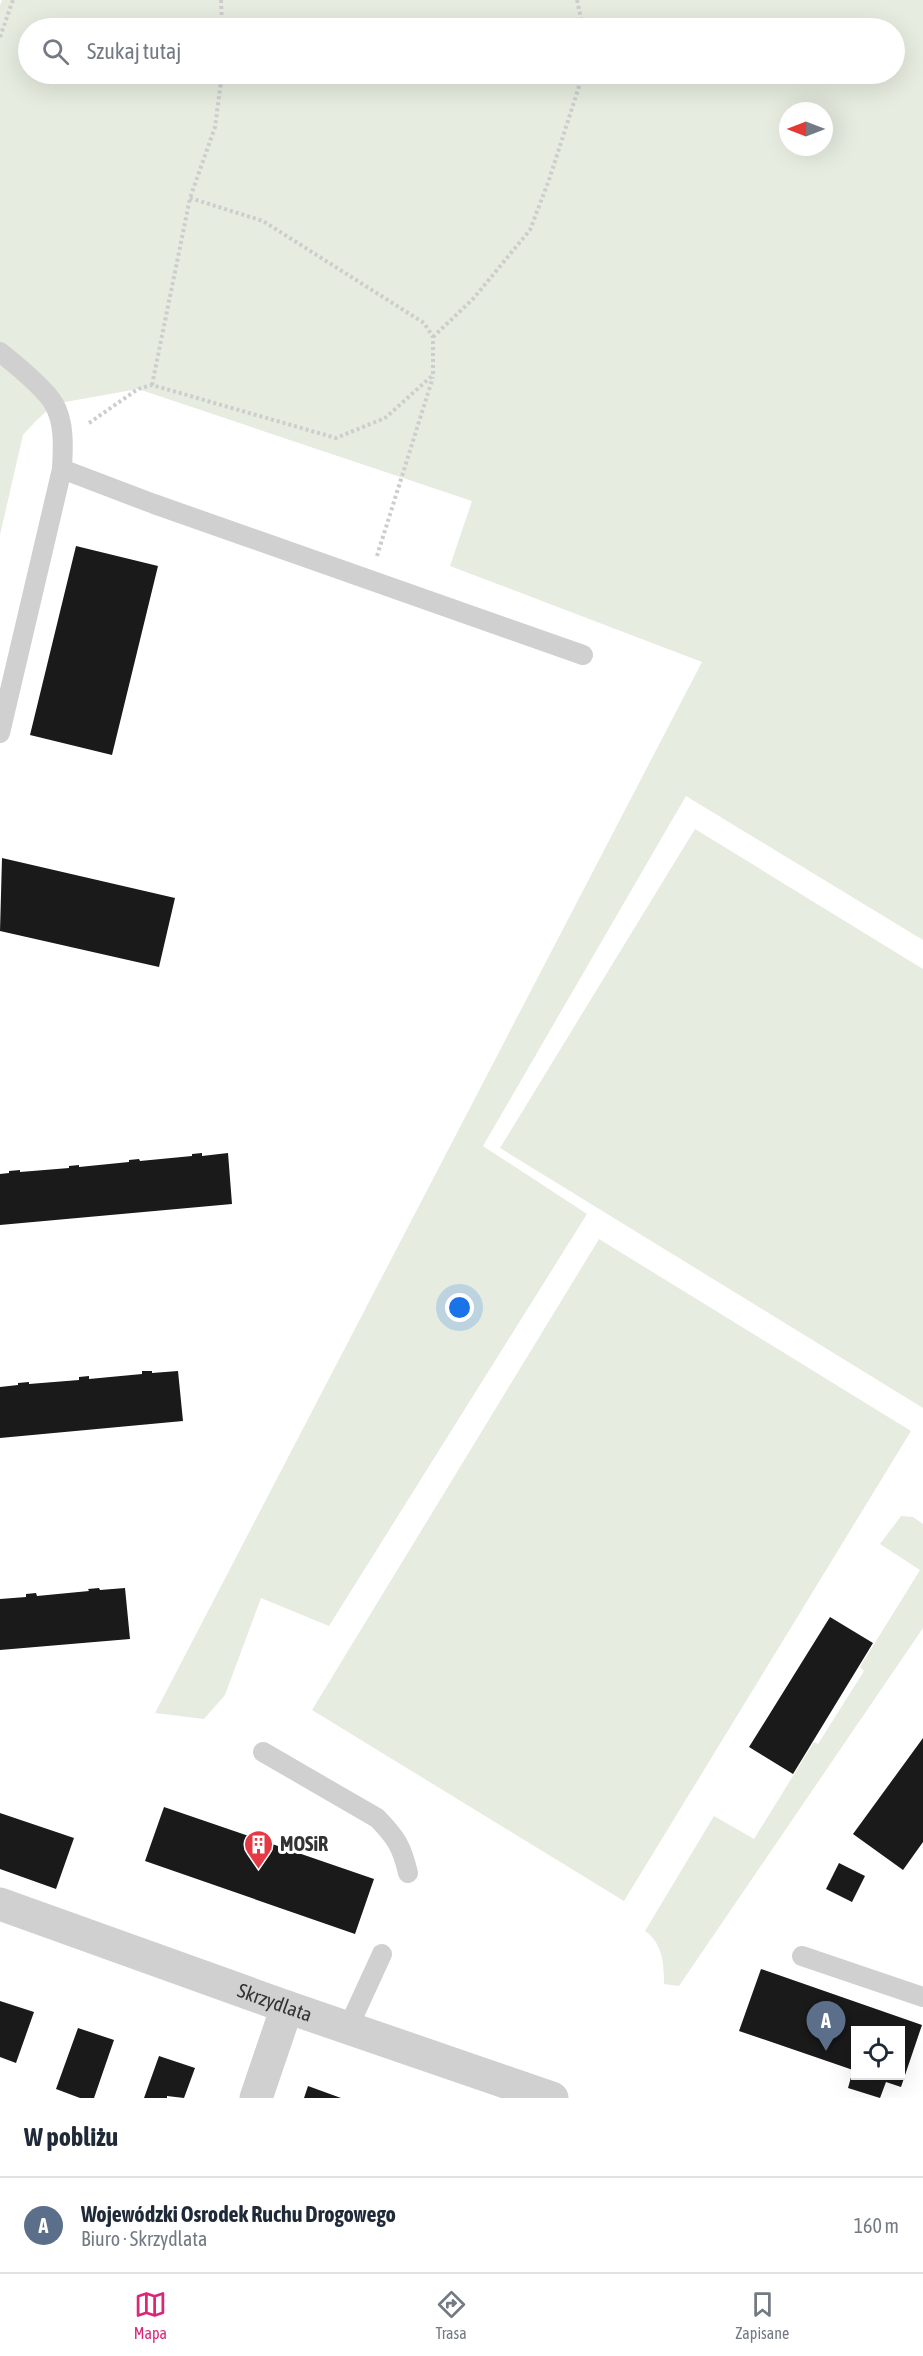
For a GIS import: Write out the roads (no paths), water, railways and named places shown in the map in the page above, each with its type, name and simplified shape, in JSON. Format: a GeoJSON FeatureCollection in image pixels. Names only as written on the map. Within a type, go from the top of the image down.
{"type":"FeatureCollection","features":[{"type":"Feature","properties":{"kind":"street","name":"Skrzydlata"},"geometry":{"type":"LineString","coordinates":[[0,1904],[552,2098]]}},
{"type":"Feature","properties":{"kind":"street"},"geometry":{"type":"LineString","coordinates":[[256,2098],[288,2007]]}},
{"type":"Feature","properties":{"kind":"lane"},"geometry":{"type":"LineString","coordinates":[[0,352],[54,404],[60,420],[63,448],[62,469],[0,734]]}},
{"type":"Feature","properties":{"kind":"lane"},"geometry":{"type":"LineString","coordinates":[[62,469],[583,655]]}},
{"type":"Feature","properties":{"kind":"lane"},"geometry":{"type":"LineString","coordinates":[[263,1752],[377,1818],[392,1833],[402,1850],[408,1873]]}},
{"type":"Feature","properties":{"kind":"lane"},"geometry":{"type":"LineString","coordinates":[[348,2028],[382,1954]]}},
{"type":"Feature","properties":{"kind":"lane"},"geometry":{"type":"LineString","coordinates":[[802,1956],[923,1997]]}},
{"type":"Feature","properties":{"kind":"place","name":"MOSiR"},"geometry":{"type":"Point","coordinates":[259,1870]}},
{"type":"Feature","properties":{"kind":"place","name":"Wojewódzki Osrodek Ruchu Drogowego"},"geometry":{"type":"Point","coordinates":[826,2051]}}]}
